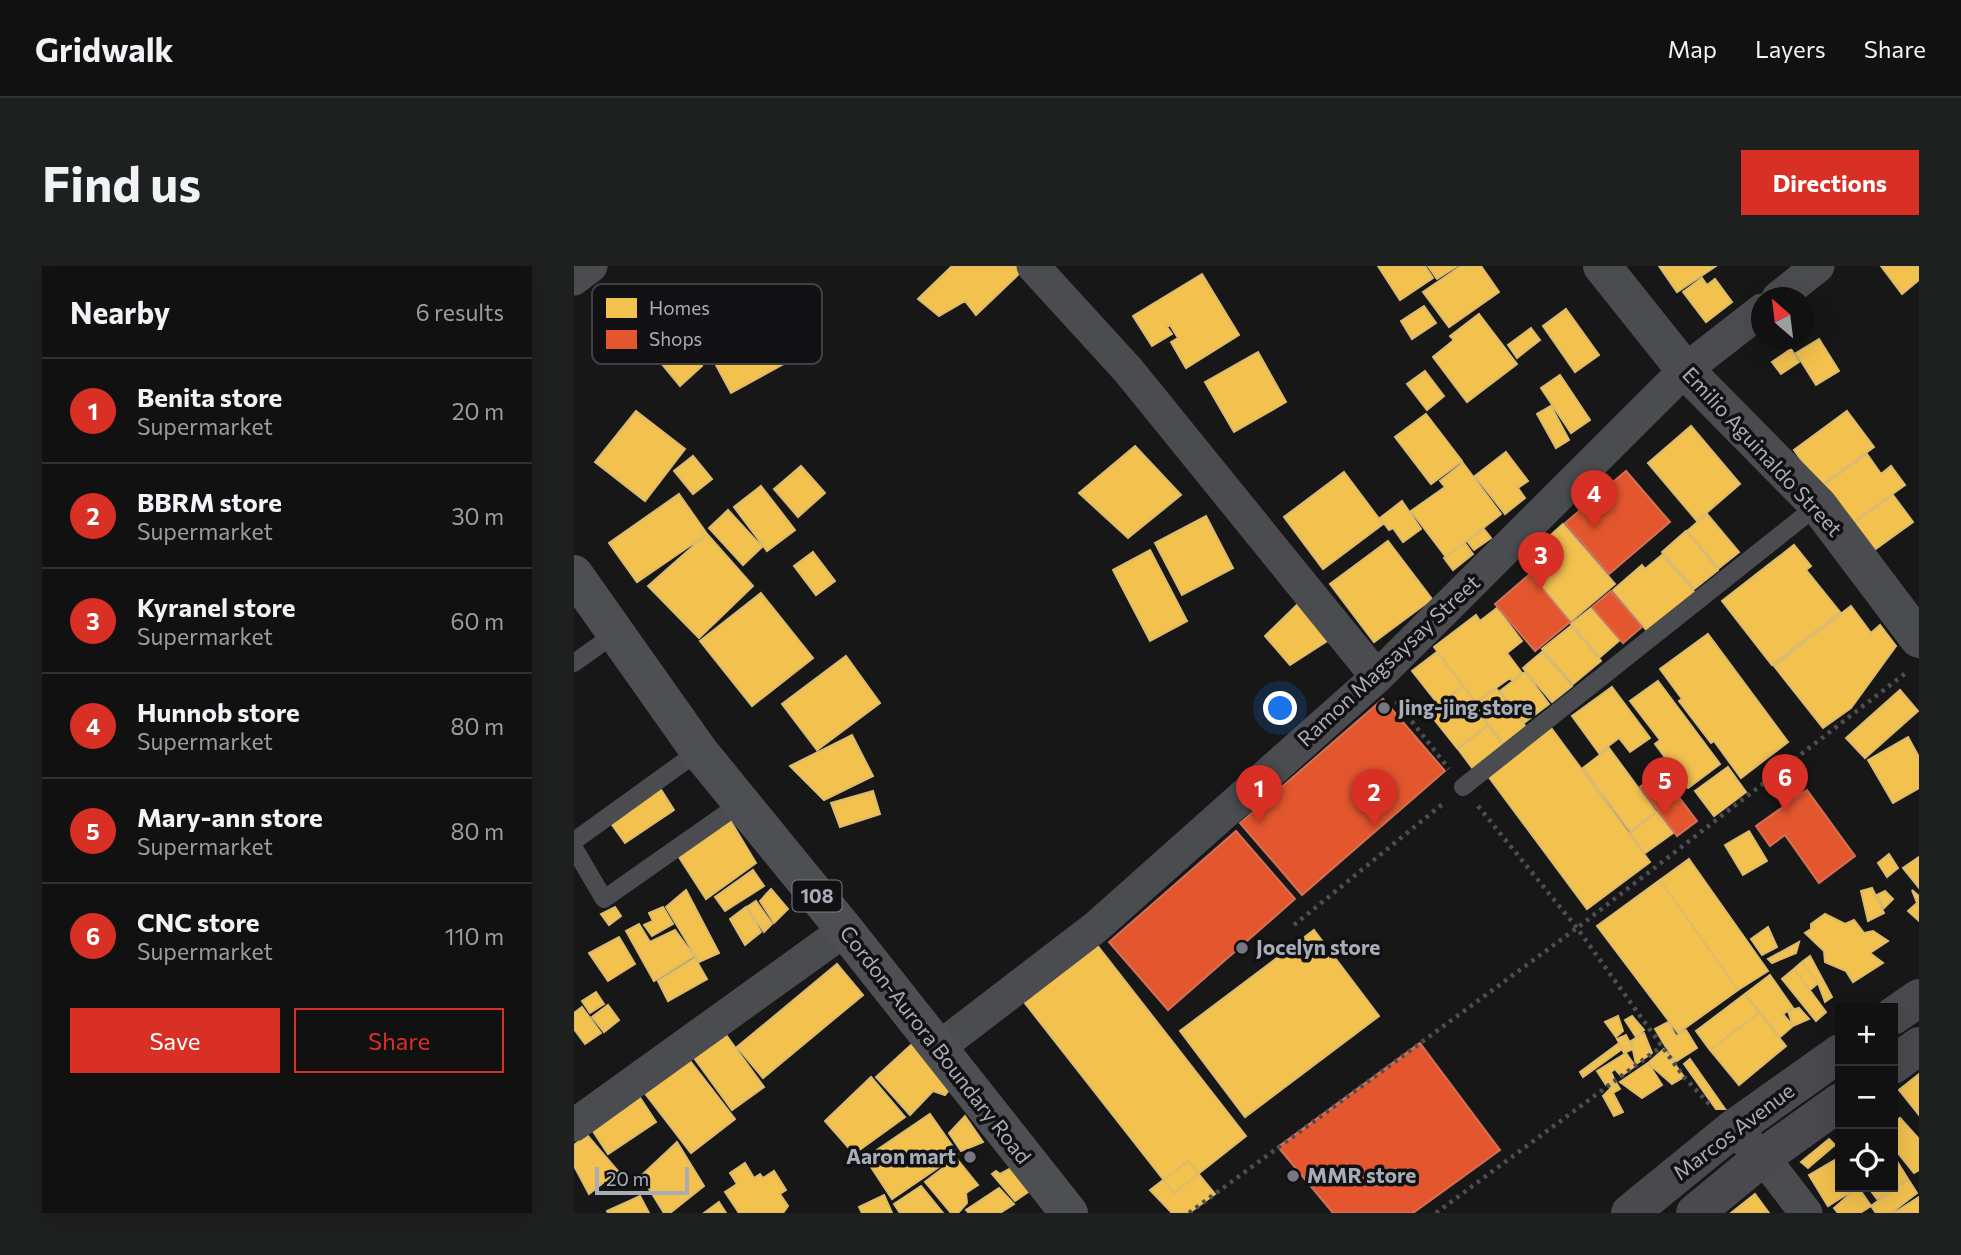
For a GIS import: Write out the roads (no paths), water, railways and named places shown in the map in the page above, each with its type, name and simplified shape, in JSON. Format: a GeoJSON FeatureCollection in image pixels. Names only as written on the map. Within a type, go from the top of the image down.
{"type":"FeatureCollection","features":[{"type":"Feature","properties":{"kind":"main road","name":"Cordon-Aurora Boundary Road"},"geometry":{"type":"LineString","coordinates":[[574,574],[699,751],[1069,1213]]}},
{"type":"Feature","properties":{"kind":"main road"},"geometry":{"type":"LineString","coordinates":[[1898,1013],[1919,998]]}},
{"type":"Feature","properties":{"kind":"main road"},"geometry":{"type":"LineString","coordinates":[[1898,1061],[1919,1046]]}},
{"type":"Feature","properties":{"kind":"main road","name":"Marcos Avenue"},"geometry":{"type":"LineString","coordinates":[[1630,1213],[1732,1129],[1835,1057]]}},
{"type":"Feature","properties":{"kind":"main road","name":"Marcos Avenue"},"geometry":{"type":"LineString","coordinates":[[1695,1213],[1763,1157],[1835,1106]]}},
{"type":"Feature","properties":{"kind":"street"},"geometry":{"type":"LineString","coordinates":[[574,279],[591,266]]}},
{"type":"Feature","properties":{"kind":"street"},"geometry":{"type":"LineString","coordinates":[[1033,266],[1128,370],[1377,677]]}},
{"type":"Feature","properties":{"kind":"street","name":"Emilio Aguinaldo Street"},"geometry":{"type":"LineString","coordinates":[[1602,266],[1685,370],[1818,505],[1914,655]]}},
{"type":"Feature","properties":{"kind":"street"},"geometry":{"type":"LineString","coordinates":[[1792,287],[1818,266]]}},
{"type":"Feature","properties":{"kind":"street","name":"Ramon Magsaysay Street"},"geometry":{"type":"LineString","coordinates":[[937,1049],[1096,927],[1377,677],[1685,370],[1751,319]]}},
{"type":"Feature","properties":{"kind":"street"},"geometry":{"type":"LineString","coordinates":[[574,1125],[845,930]]}},
{"type":"Feature","properties":{"kind":"street"},"geometry":{"type":"LineString","coordinates":[[1732,1129],[1763,1157],[1806,1213]]}},
{"type":"Feature","properties":{"kind":"lane"},"geometry":{"type":"LineString","coordinates":[[1463,787],[1818,505]]}},
{"type":"Feature","properties":{"kind":"lane"},"geometry":{"type":"LineString","coordinates":[[574,663],[616,634]]}},
{"type":"Feature","properties":{"kind":"lane"},"geometry":{"type":"LineString","coordinates":[[574,841],[699,751]]}},
{"type":"Feature","properties":{"kind":"lane"},"geometry":{"type":"LineString","coordinates":[[574,848],[604,900],[741,803]]}},
{"type":"Feature","properties":{"kind":"place","name":"Hunnob store"},"geometry":{"type":"Point","coordinates":[1594,528]}},
{"type":"Feature","properties":{"kind":"place","name":"Kyranel store"},"geometry":{"type":"Point","coordinates":[1541,590]}},
{"type":"Feature","properties":{"kind":"place","name":"Jing-jing store"},"geometry":{"type":"Point","coordinates":[1384,708]}},
{"type":"Feature","properties":{"kind":"place","name":"CNC store"},"geometry":{"type":"Point","coordinates":[1785,812]}},
{"type":"Feature","properties":{"kind":"place","name":"Mary-ann store"},"geometry":{"type":"Point","coordinates":[1665,815]}},
{"type":"Feature","properties":{"kind":"place","name":"Benita store"},"geometry":{"type":"Point","coordinates":[1259,823]}},
{"type":"Feature","properties":{"kind":"place","name":"BBRM store"},"geometry":{"type":"Point","coordinates":[1374,827]}},
{"type":"Feature","properties":{"kind":"place","name":"Jocelyn store"},"geometry":{"type":"Point","coordinates":[1242,948]}},
{"type":"Feature","properties":{"kind":"place","name":"Aaron mart"},"geometry":{"type":"Point","coordinates":[970,1157]}},
{"type":"Feature","properties":{"kind":"place","name":"MMR store"},"geometry":{"type":"Point","coordinates":[1293,1176]}}]}
